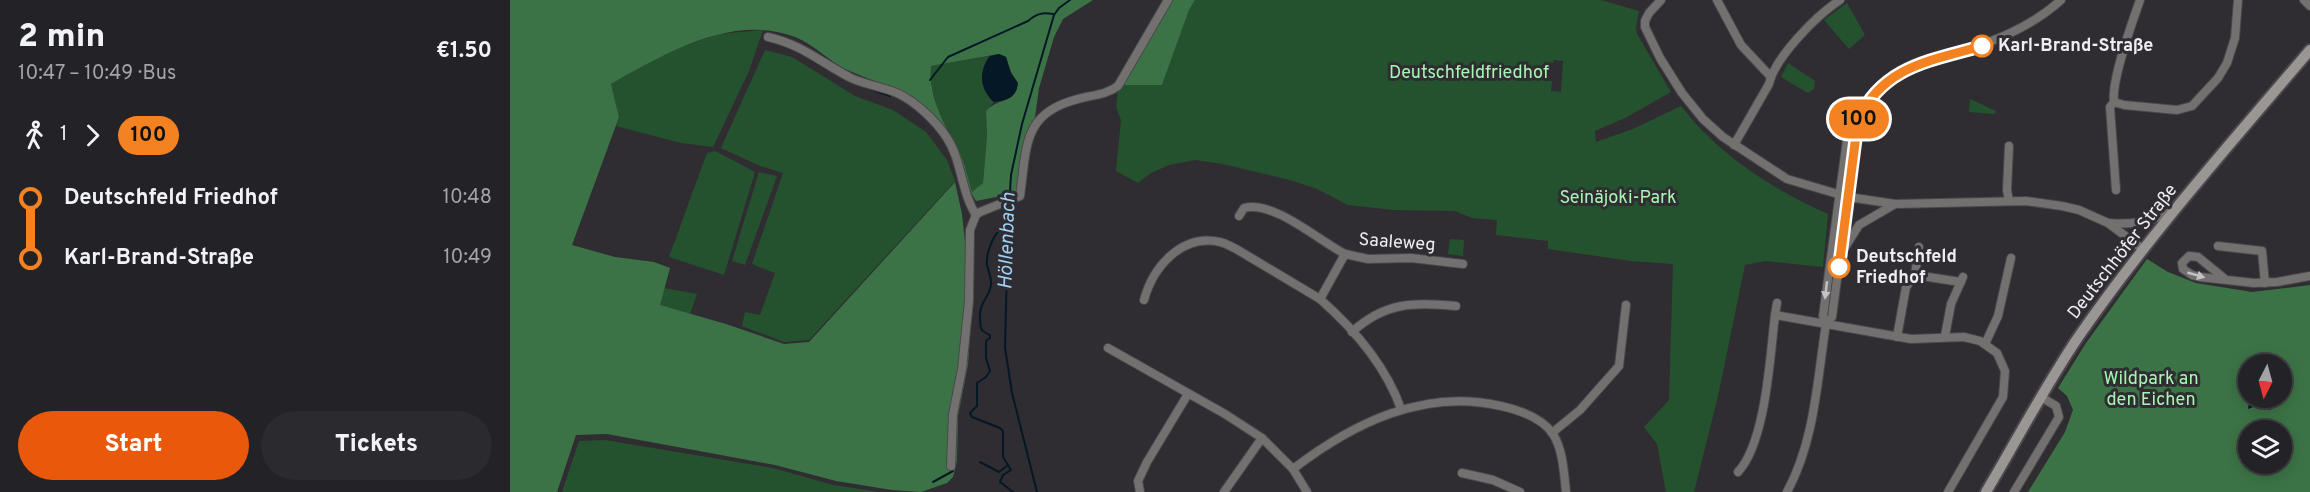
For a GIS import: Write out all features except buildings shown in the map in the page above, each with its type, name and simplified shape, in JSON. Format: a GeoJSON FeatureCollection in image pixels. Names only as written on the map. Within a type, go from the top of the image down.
{"type":"FeatureCollection","features":[{"type":"Feature","properties":{"kind":"main road","name":"Deutschhöfer Straße"},"geometry":{"type":"LineString","coordinates":[[1986,492],[2041,397],[2081,334],[2176,209],[2310,50]]}},
{"type":"Feature","properties":{"kind":"street"},"geometry":{"type":"LineString","coordinates":[[951,466],[953,414],[962,369],[969,301],[968,243],[976,215],[1008,199],[1020,196],[1028,143],[1036,121],[1062,103],[1105,93],[1118,86],[1168,0]]}},
{"type":"Feature","properties":{"kind":"street"},"geometry":{"type":"LineString","coordinates":[[1661,0],[1646,17],[1646,27],[1654,46],[1682,93],[1707,123],[1734,145],[1787,179],[1848,197],[1895,204],[2009,201],[2062,206],[2079,210],[2108,223],[2144,250]]}},
{"type":"Feature","properties":{"kind":"street"},"geometry":{"type":"LineString","coordinates":[[1717,0],[1741,45],[1771,77]]}},
{"type":"Feature","properties":{"kind":"street"},"geometry":{"type":"LineString","coordinates":[[1734,145],[1788,50],[1804,31],[1840,0]]}},
{"type":"Feature","properties":{"kind":"street"},"geometry":{"type":"LineString","coordinates":[[1787,492],[1803,455],[1810,428],[1826,324],[1823,316],[1847,140],[1858,120],[1873,94],[1897,74],[2002,39],[2033,21],[2061,0]]}},
{"type":"Feature","properties":{"kind":"street"},"geometry":{"type":"LineString","coordinates":[[2116,190],[2110,107],[2114,102],[2123,54],[2140,0]]}},
{"type":"Feature","properties":{"kind":"street"},"geometry":{"type":"LineString","coordinates":[[2114,102],[2177,110],[2192,106],[2218,78],[2227,63],[2236,31],[2238,0]]}},
{"type":"Feature","properties":{"kind":"street"},"geometry":{"type":"LineString","coordinates":[[2304,0],[2310,6]]}},
{"type":"Feature","properties":{"kind":"street"},"geometry":{"type":"LineString","coordinates":[[768,37],[795,45],[851,78],[898,94],[930,118],[953,149],[976,215]]}},
{"type":"Feature","properties":{"kind":"street"},"geometry":{"type":"LineString","coordinates":[[1826,324],[1832,317],[1858,120]]}},
{"type":"Feature","properties":{"kind":"street"},"geometry":{"type":"LineString","coordinates":[[2009,146],[2007,190],[2009,201]]}},
{"type":"Feature","properties":{"kind":"street"},"geometry":{"type":"LineString","coordinates":[[1840,258],[1848,240],[1859,225],[1895,204]]}},
{"type":"Feature","properties":{"kind":"street"},"geometry":{"type":"LineString","coordinates":[[1239,216],[1244,208],[1248,207],[1272,211],[1345,254]]}},
{"type":"Feature","properties":{"kind":"street"},"geometry":{"type":"LineString","coordinates":[[2108,223],[2142,222],[2163,216],[2176,209]]}},
{"type":"Feature","properties":{"kind":"street"},"geometry":{"type":"LineString","coordinates":[[1144,300],[1152,276],[1168,258],[1188,245],[1210,241],[1227,244],[1320,299],[1378,363],[1401,409]]}},
{"type":"Feature","properties":{"kind":"street"},"geometry":{"type":"LineString","coordinates":[[2218,246],[2262,251],[2265,283]]}},
{"type":"Feature","properties":{"kind":"street"},"geometry":{"type":"LineString","coordinates":[[1897,337],[1906,287],[1915,275],[1919,247]]}},
{"type":"Feature","properties":{"kind":"street","name":"Saaleweg"},"geometry":{"type":"LineString","coordinates":[[1320,299],[1345,254],[1368,259],[1411,258],[1463,264]]}},
{"type":"Feature","properties":{"kind":"street"},"geometry":{"type":"LineString","coordinates":[[2225,279],[2199,257],[2189,255],[2182,263],[2183,269],[2192,275],[2225,279],[2265,283],[2310,276]]}},
{"type":"Feature","properties":{"kind":"street"},"geometry":{"type":"LineString","coordinates":[[1985,344],[1998,316],[2011,258]]}},
{"type":"Feature","properties":{"kind":"street"},"geometry":{"type":"LineString","coordinates":[[1915,275],[1962,280],[1951,304],[1945,336]]}},
{"type":"Feature","properties":{"kind":"street"},"geometry":{"type":"LineString","coordinates":[[1352,332],[1370,317],[1402,304],[1426,303],[1456,306]]}},
{"type":"Feature","properties":{"kind":"street"},"geometry":{"type":"LineString","coordinates":[[1738,472],[1751,450],[1762,409],[1777,303]]}},
{"type":"Feature","properties":{"kind":"street"},"geometry":{"type":"LineString","coordinates":[[1552,433],[1580,410],[1619,366],[1626,305]]}},
{"type":"Feature","properties":{"kind":"street"},"geometry":{"type":"LineString","coordinates":[[1775,315],[1919,340],[1964,336],[1985,344],[1997,353],[2003,364],[2005,388],[1999,404],[1948,492]]}},
{"type":"Feature","properties":{"kind":"street"},"geometry":{"type":"LineString","coordinates":[[1108,348],[1225,414],[1262,438],[1293,469],[1307,492]]}},
{"type":"Feature","properties":{"kind":"street"},"geometry":{"type":"LineString","coordinates":[[1140,492],[1138,481],[1141,474],[1188,394]]}},
{"type":"Feature","properties":{"kind":"street"},"geometry":{"type":"LineString","coordinates":[[2014,492],[2059,417],[2056,406],[2041,397]]}},
{"type":"Feature","properties":{"kind":"street"},"geometry":{"type":"LineString","coordinates":[[1293,469],[1338,437],[1367,422],[1401,409],[1448,401],[1494,404],[1524,412],[1552,433],[1561,455],[1566,492]]}},
{"type":"Feature","properties":{"kind":"street"},"geometry":{"type":"LineString","coordinates":[[1224,492],[1262,438]]}},
{"type":"Feature","properties":{"kind":"street"},"geometry":{"type":"LineString","coordinates":[[1462,473],[1493,480],[1520,492]]}},
{"type":"Feature","properties":{"kind":"green space"},"geometry":{"type":"Polygon","coordinates":[[[510,0],[1093,0],[1063,19],[1054,37],[1039,88],[1035,117],[1024,152],[1016,193],[976,201],[970,189],[961,161],[952,142],[941,124],[928,110],[894,89],[845,69],[795,37],[771,31],[747,30],[723,33],[676,50],[611,84],[619,117],[572,245],[615,257],[654,262],[670,268],[660,305],[784,344],[809,342],[955,182],[962,214],[972,307],[968,365],[958,416],[957,461],[953,477],[947,483],[921,492],[892,490],[836,481],[775,465],[607,434],[576,435],[557,492],[510,492],[510,0]],[[999,54],[931,66],[935,100],[961,156],[972,192],[983,183],[987,136],[986,111],[1011,97],[1017,89],[1006,57],[999,54]]]}},
{"type":"Feature","properties":{"kind":"green space"},"geometry":{"type":"Polygon","coordinates":[[[1171,0],[1195,0],[1189,10],[1162,85],[1122,85],[1171,0]]]}},
{"type":"Feature","properties":{"kind":"green space"},"geometry":{"type":"Polygon","coordinates":[[[1195,0],[1601,0],[1639,11],[1637,34],[1671,92],[1627,117],[1595,131],[1596,142],[1633,129],[1681,106],[1712,140],[1748,169],[1767,182],[1828,214],[1823,267],[1765,261],[1745,265],[1718,396],[1694,492],[1666,492],[1657,444],[1644,427],[1669,400],[1673,264],[1631,261],[1548,249],[1548,241],[1496,235],[1497,220],[1472,218],[1455,211],[1394,210],[1348,205],[1317,189],[1290,180],[1223,164],[1195,160],[1169,165],[1151,173],[1138,183],[1116,171],[1121,120],[1116,107],[1118,89],[1122,85],[1162,85],[1189,10],[1195,0]],[[1563,61],[1544,62],[1542,80],[1552,81],[1551,91],[1561,92],[1563,61]]]}},
{"type":"Feature","properties":{"kind":"green space"},"geometry":{"type":"Polygon","coordinates":[[[1847,3],[1865,35],[1849,49],[1824,20],[1847,3]]]}},
{"type":"Feature","properties":{"kind":"green space"},"geometry":{"type":"Polygon","coordinates":[[[763,30],[749,71],[713,147],[681,143],[616,126],[619,117],[611,84],[667,52],[718,34],[763,30]]]}},
{"type":"Feature","properties":{"kind":"green space"},"geometry":{"type":"Polygon","coordinates":[[[765,50],[792,57],[855,96],[893,110],[926,132],[947,160],[955,181],[809,340],[784,342],[742,326],[745,312],[760,315],[775,273],[752,264],[783,173],[760,166],[721,148],[765,50]]]}},
{"type":"Feature","properties":{"kind":"green space"},"geometry":{"type":"Polygon","coordinates":[[[990,56],[982,74],[982,80],[986,92],[994,102],[986,111],[987,136],[983,183],[972,193],[965,166],[935,100],[931,66],[990,56]]]}},
{"type":"Feature","properties":{"kind":"green space"},"geometry":{"type":"Polygon","coordinates":[[[1788,63],[1815,81],[1814,89],[1808,93],[1781,77],[1788,63]]]}},
{"type":"Feature","properties":{"kind":"green space"},"geometry":{"type":"Polygon","coordinates":[[[1970,99],[1996,111],[1995,114],[1969,112],[1970,99]]]}},
{"type":"Feature","properties":{"kind":"green space"},"geometry":{"type":"Polygon","coordinates":[[[715,151],[755,172],[724,275],[669,257],[707,153],[715,151]]]}},
{"type":"Feature","properties":{"kind":"green space"},"geometry":{"type":"Polygon","coordinates":[[[759,172],[777,176],[745,265],[732,261],[759,172]]]}},
{"type":"Feature","properties":{"kind":"green space"},"geometry":{"type":"Polygon","coordinates":[[[1450,239],[1464,240],[1463,256],[1448,254],[1450,239]]]}},
{"type":"Feature","properties":{"kind":"green space","name":"Wildpark an den Eichen"},"geometry":{"type":"Polygon","coordinates":[[[2147,259],[2168,272],[2196,283],[2252,292],[2310,285],[2310,492],[2028,492],[2065,432],[2073,410],[2067,396],[2058,388],[2086,343],[2147,259]]]}},
{"type":"Feature","properties":{"kind":"green space"},"geometry":{"type":"Polygon","coordinates":[[[664,288],[697,294],[690,314],[659,305],[664,288]]]}},
{"type":"Feature","properties":{"kind":"green space"},"geometry":{"type":"Polygon","coordinates":[[[605,440],[773,468],[833,485],[879,492],[562,492],[579,441],[605,440]]]}},
{"type":"Feature","properties":{"kind":"water"},"geometry":{"type":"Polygon","coordinates":[[[999,54],[1006,57],[1010,71],[1018,83],[1013,95],[994,102],[983,86],[982,74],[990,56],[999,54]]]}},
{"type":"Feature","properties":{"kind":"waterway","name":"Höllenbach"},"geometry":{"type":"LineString","coordinates":[[1037,492],[1012,393],[1005,348],[1011,175],[1022,124],[1054,15],[1070,0]]}},
{"type":"Feature","properties":{"kind":"waterway"},"geometry":{"type":"LineString","coordinates":[[930,80],[948,57],[1037,15],[1053,14]]}},
{"type":"Feature","properties":{"kind":"waterway"},"geometry":{"type":"LineString","coordinates":[[851,82],[890,96]]}},
{"type":"Feature","properties":{"kind":"waterway"},"geometry":{"type":"LineString","coordinates":[[1007,225],[995,236],[988,254],[987,265],[991,284],[981,307],[980,318],[981,329],[990,335],[986,341],[986,358],[990,371],[977,383],[977,406],[970,413],[972,417],[1003,431],[1003,457],[1011,470],[1003,475],[1000,482],[1013,492]]}},
{"type":"Feature","properties":{"kind":"waterway"},"geometry":{"type":"LineString","coordinates":[[980,462],[999,472],[1008,465]]}},
{"type":"Feature","properties":{"kind":"waterway"},"geometry":{"type":"LineString","coordinates":[[933,482],[953,471]]}},
{"type":"Feature","properties":{"kind":"bus line","name":"100"},"geometry":{"type":"LineString","coordinates":[[1839,267],[1858,120],[1867,102],[1884,83],[1897,74],[1982,46]]}},
{"type":"Feature","properties":{"kind":"place","name":"Karl-Brand-Straße"},"geometry":{"type":"Point","coordinates":[1982,46]}},
{"type":"Feature","properties":{"kind":"place","name":"Deutschfeld Friedhof"},"geometry":{"type":"Point","coordinates":[1839,267]}},
{"type":"Feature","properties":{"kind":"park label","name":"Deutschfeldfriedhof"},"geometry":{"type":"Point","coordinates":[1469,73]}},
{"type":"Feature","properties":{"kind":"park label","name":"Seinäjoki-Park"},"geometry":{"type":"Point","coordinates":[1618,198]}}]}
